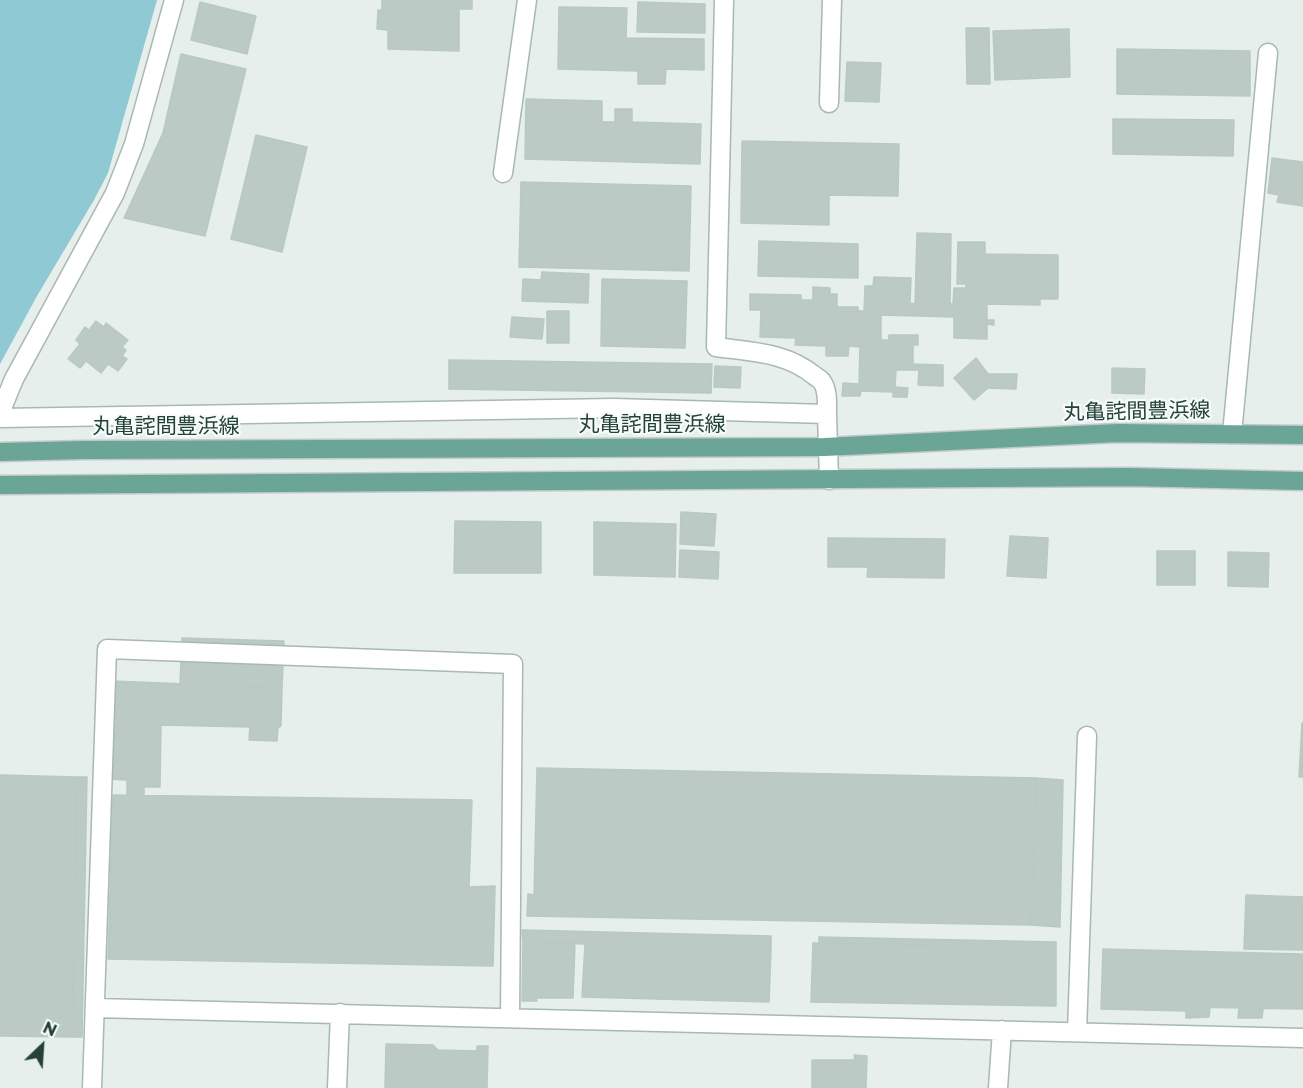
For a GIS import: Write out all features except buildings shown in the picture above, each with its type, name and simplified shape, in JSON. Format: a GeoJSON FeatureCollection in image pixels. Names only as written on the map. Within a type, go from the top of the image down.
{"type":"FeatureCollection","features":[{"type":"Feature","properties":{"kind":"main road","name":"丸亀詫間豊浜線"},"geometry":{"type":"LineString","coordinates":[[0,452],[828,447],[1118,433],[1303,435]]}},
{"type":"Feature","properties":{"kind":"main road"},"geometry":{"type":"LineString","coordinates":[[0,485],[1129,477],[1303,481]]}},
{"type":"Feature","properties":{"kind":"street"},"geometry":{"type":"LineString","coordinates":[[0,413],[14,379],[115,193],[134,144],[174,0]]}},
{"type":"Feature","properties":{"kind":"street"},"geometry":{"type":"LineString","coordinates":[[502,174],[527,0]]}},
{"type":"Feature","properties":{"kind":"street"},"geometry":{"type":"LineString","coordinates":[[724,0],[716,347],[783,357],[804,366],[824,382],[829,480]]}},
{"type":"Feature","properties":{"kind":"street"},"geometry":{"type":"LineString","coordinates":[[829,103],[832,0]]}},
{"type":"Feature","properties":{"kind":"street"},"geometry":{"type":"LineString","coordinates":[[1232,434],[1268,53]]}},
{"type":"Feature","properties":{"kind":"street"},"geometry":{"type":"LineString","coordinates":[[0,418],[614,408],[827,414]]}},
{"type":"Feature","properties":{"kind":"street"},"geometry":{"type":"LineString","coordinates":[[92,1088],[107,649],[513,664],[510,1018]]}},
{"type":"Feature","properties":{"kind":"street"},"geometry":{"type":"LineString","coordinates":[[1077,1032],[1087,736]]}},
{"type":"Feature","properties":{"kind":"street"},"geometry":{"type":"LineString","coordinates":[[95,1008],[1303,1038]]}},
{"type":"Feature","properties":{"kind":"street"},"geometry":{"type":"LineString","coordinates":[[338,1088],[340,1013]]}},
{"type":"Feature","properties":{"kind":"street"},"geometry":{"type":"LineString","coordinates":[[998,1088],[1002,1030]]}},
{"type":"Feature","properties":{"kind":"water"},"geometry":{"type":"Polygon","coordinates":[[[0,0],[157,0],[108,173],[0,364],[0,0]]]}}]}
